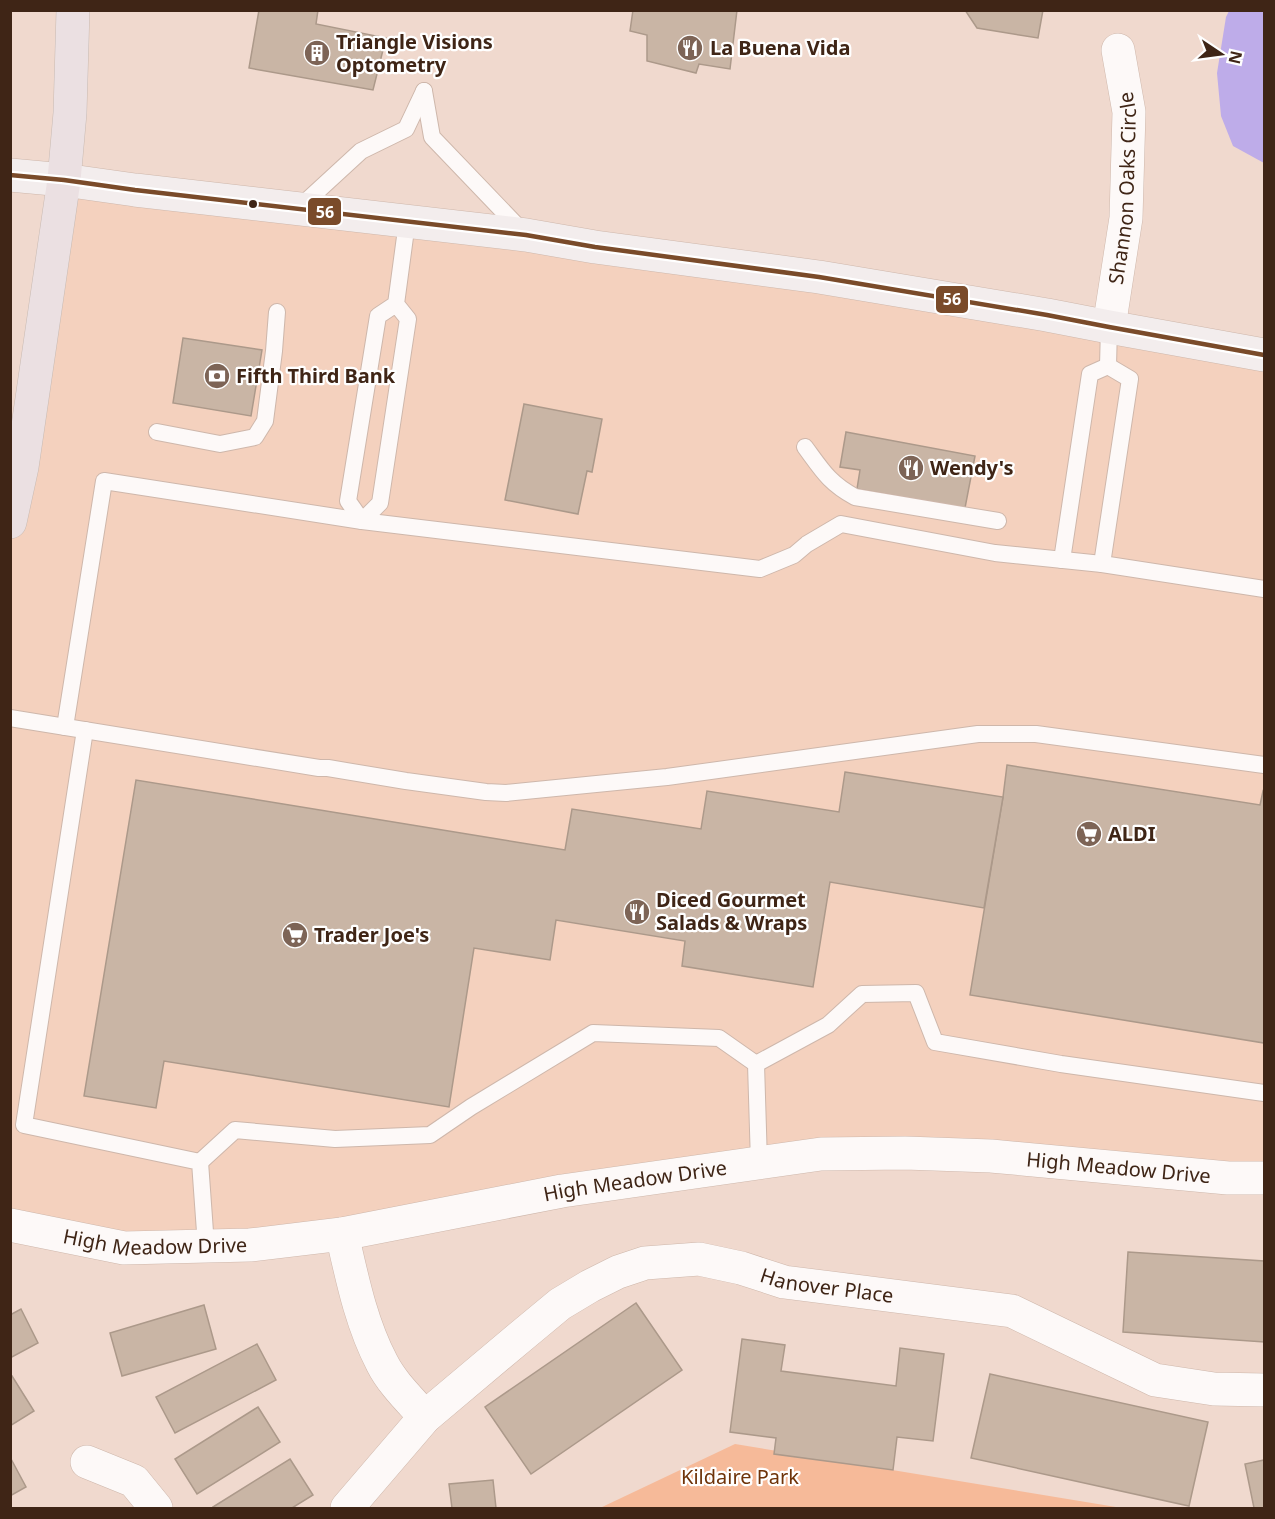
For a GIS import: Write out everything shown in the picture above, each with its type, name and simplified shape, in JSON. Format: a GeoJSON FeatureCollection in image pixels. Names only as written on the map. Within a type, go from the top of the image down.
{"type":"FeatureCollection","features":[{"type":"Feature","properties":{"kind":"main road"},"geometry":{"type":"LineString","coordinates":[[10,522],[22,467],[64,180],[70,113],[73,10]]}},
{"type":"Feature","properties":{"kind":"main road"},"geometry":{"type":"LineString","coordinates":[[10,175],[526,235],[595,247],[819,277],[1047,315],[1264,355]]}},
{"type":"Feature","properties":{"kind":"street","name":"Shannon Oaks Circle"},"geometry":{"type":"LineString","coordinates":[[1109,327],[1126,218],[1129,112],[1118,50]]}},
{"type":"Feature","properties":{"kind":"street","name":"High Meadow Drive"},"geometry":{"type":"LineString","coordinates":[[10,1224],[124,1248],[250,1245],[342,1234],[562,1191],[821,1154],[905,1153],[991,1156],[1228,1178],[1264,1178]]}},
{"type":"Feature","properties":{"kind":"street"},"geometry":{"type":"LineString","coordinates":[[342,1234],[360,1308],[382,1364],[399,1388],[425,1417]]}},
{"type":"Feature","properties":{"kind":"street","name":"Hanover Place"},"geometry":{"type":"LineString","coordinates":[[347,1509],[425,1417],[560,1304],[618,1272],[645,1263],[699,1259],[741,1268],[784,1282],[1012,1311],[1155,1380],[1215,1389],[1264,1390]]}},
{"type":"Feature","properties":{"kind":"street"},"geometry":{"type":"LineString","coordinates":[[87,1462],[134,1481],[156,1509]]}},
{"type":"Feature","properties":{"kind":"lane"},"geometry":{"type":"LineString","coordinates":[[298,208],[361,151],[406,129],[424,91],[432,137],[526,235]]}},
{"type":"Feature","properties":{"kind":"lane"},"geometry":{"type":"LineString","coordinates":[[362,521],[380,503],[408,319],[396,304],[407,222]]}},
{"type":"Feature","properties":{"kind":"lane"},"geometry":{"type":"LineString","coordinates":[[362,521],[348,501],[378,316],[396,304]]}},
{"type":"Feature","properties":{"kind":"lane"},"geometry":{"type":"LineString","coordinates":[[157,432],[220,444],[255,437],[265,421],[277,312]]}},
{"type":"Feature","properties":{"kind":"lane"},"geometry":{"type":"LineString","coordinates":[[1108,366],[1109,327]]}},
{"type":"Feature","properties":{"kind":"lane"},"geometry":{"type":"LineString","coordinates":[[1062,560],[1090,374],[1108,366]]}},
{"type":"Feature","properties":{"kind":"lane"},"geometry":{"type":"LineString","coordinates":[[1102,564],[1130,378],[1108,366]]}},
{"type":"Feature","properties":{"kind":"lane"},"geometry":{"type":"LineString","coordinates":[[805,447],[830,480],[841,490],[855,497],[998,521]]}},
{"type":"Feature","properties":{"kind":"lane"},"geometry":{"type":"LineString","coordinates":[[65,727],[104,482],[362,521],[760,569],[794,555],[807,544],[840,524],[995,552],[1102,564],[1264,589]]}},
{"type":"Feature","properties":{"kind":"lane"},"geometry":{"type":"LineString","coordinates":[[10,718],[319,768],[506,793],[667,777],[978,734],[1036,734],[1264,765]]}},
{"type":"Feature","properties":{"kind":"lane"},"geometry":{"type":"LineString","coordinates":[[85,729],[24,1125],[200,1162]]}},
{"type":"Feature","properties":{"kind":"lane"},"geometry":{"type":"LineString","coordinates":[[756,1064],[828,1025],[862,994],[916,993],[935,1042],[1061,1064],[1264,1093]]}},
{"type":"Feature","properties":{"kind":"lane"},"geometry":{"type":"LineString","coordinates":[[200,1162],[235,1130],[335,1139],[430,1135],[471,1107],[593,1033],[720,1038],[756,1064]]}},
{"type":"Feature","properties":{"kind":"lane"},"geometry":{"type":"LineString","coordinates":[[756,1064],[759,1163]]}},
{"type":"Feature","properties":{"kind":"lane"},"geometry":{"type":"LineString","coordinates":[[200,1162],[206,1246]]}},
{"type":"Feature","properties":{"kind":"shaded area"},"geometry":{"type":"Polygon","coordinates":[[[1229,11],[1264,11],[1264,163],[1233,146],[1221,116],[1217,73],[1226,17],[1229,11]]]}},
{"type":"Feature","properties":{"kind":"shaded area"},"geometry":{"type":"Polygon","coordinates":[[[64,180],[1264,355],[1264,1178],[905,1153],[124,1248],[11,1225],[11,522],[64,180]]]}},
{"type":"Feature","properties":{"kind":"green space","name":"Kildaire Park"},"geometry":{"type":"Polygon","coordinates":[[[735,1444],[1122,1508],[600,1508],[735,1444]]]}},
{"type":"Feature","properties":{"kind":"building","name":"Triangle Visions Optometry"},"geometry":{"type":"Polygon","coordinates":[[[259,10],[318,10],[316,24],[386,38],[373,90],[249,68],[259,10]]]}},
{"type":"Feature","properties":{"kind":"building","name":"La Buena Vida"},"geometry":{"type":"Polygon","coordinates":[[[633,10],[737,10],[730,69],[699,64],[696,73],[647,61],[647,35],[630,31],[633,10]]]}},
{"type":"Feature","properties":{"kind":"building"},"geometry":{"type":"Polygon","coordinates":[[[965,10],[1043,10],[1038,38],[977,28],[965,10]]]}},
{"type":"Feature","properties":{"kind":"building","name":"Fifth Third Bank"},"geometry":{"type":"Polygon","coordinates":[[[183,338],[262,350],[251,416],[173,403],[183,338]]]}},
{"type":"Feature","properties":{"kind":"building"},"geometry":{"type":"Polygon","coordinates":[[[524,404],[602,419],[592,472],[587,471],[578,514],[505,500],[524,404]]]}},
{"type":"Feature","properties":{"kind":"building","name":"Wendy's"},"geometry":{"type":"Polygon","coordinates":[[[846,432],[975,456],[965,508],[857,489],[860,470],[840,467],[846,432]]]}},
{"type":"Feature","properties":{"kind":"building"},"geometry":{"type":"Polygon","coordinates":[[[1007,765],[1260,805],[1264,792],[1264,1043],[970,995],[1007,765]]]}},
{"type":"Feature","properties":{"kind":"building"},"geometry":{"type":"Polygon","coordinates":[[[845,772],[1003,797],[984,908],[830,882],[813,987],[682,966],[685,941],[556,920],[550,960],[474,948],[449,1107],[164,1061],[156,1108],[84,1096],[136,780],[565,850],[572,809],[701,829],[707,791],[839,812],[845,772]]]}},
{"type":"Feature","properties":{"kind":"building"},"geometry":{"type":"Polygon","coordinates":[[[1128,1252],[1264,1261],[1264,1342],[1123,1332],[1128,1252]]]}},
{"type":"Feature","properties":{"kind":"building"},"geometry":{"type":"Polygon","coordinates":[[[636,1303],[682,1370],[531,1474],[485,1407],[636,1303]]]}},
{"type":"Feature","properties":{"kind":"building"},"geometry":{"type":"Polygon","coordinates":[[[204,1305],[216,1349],[122,1376],[110,1333],[204,1305]]]}},
{"type":"Feature","properties":{"kind":"building"},"geometry":{"type":"Polygon","coordinates":[[[21,1309],[38,1343],[10,1358],[10,1315],[21,1309]]]}},
{"type":"Feature","properties":{"kind":"building"},"geometry":{"type":"Polygon","coordinates":[[[742,1339],[785,1345],[781,1371],[896,1386],[900,1348],[944,1354],[933,1441],[897,1437],[893,1470],[774,1454],[776,1438],[730,1432],[742,1339]]]}},
{"type":"Feature","properties":{"kind":"building"},"geometry":{"type":"Polygon","coordinates":[[[257,1344],[276,1380],[175,1433],[156,1397],[257,1344]]]}},
{"type":"Feature","properties":{"kind":"building"},"geometry":{"type":"Polygon","coordinates":[[[990,1374],[1208,1422],[1189,1506],[971,1458],[990,1374]]]}},
{"type":"Feature","properties":{"kind":"building"},"geometry":{"type":"Polygon","coordinates":[[[12,1376],[34,1411],[10,1426],[10,1377],[12,1376]]]}},
{"type":"Feature","properties":{"kind":"building"},"geometry":{"type":"Polygon","coordinates":[[[258,1407],[280,1442],[197,1494],[175,1459],[258,1407]]]}},
{"type":"Feature","properties":{"kind":"building"},"geometry":{"type":"Polygon","coordinates":[[[10,1457],[26,1487],[10,1496],[10,1457]]]}},
{"type":"Feature","properties":{"kind":"building"},"geometry":{"type":"Polygon","coordinates":[[[290,1459],[313,1495],[292,1508],[213,1507],[290,1459]]]}},
{"type":"Feature","properties":{"kind":"building"},"geometry":{"type":"Polygon","coordinates":[[[1264,1460],[1264,1508],[1254,1508],[1245,1464],[1264,1460]]]}},
{"type":"Feature","properties":{"kind":"building"},"geometry":{"type":"Polygon","coordinates":[[[493,1480],[496,1508],[452,1508],[449,1484],[493,1480]]]}},
{"type":"Feature","properties":{"kind":"transit line","name":"56"},"geometry":{"type":"LineString","coordinates":[[10,175],[526,235],[595,247],[819,277],[1047,315],[1264,355]]}},
{"type":"Feature","properties":{"kind":"place","name":"La Buena Vida"},"geometry":{"type":"Point","coordinates":[690,48]}},
{"type":"Feature","properties":{"kind":"place","name":"Triangle Visions Optometry"},"geometry":{"type":"Point","coordinates":[317,53]}},
{"type":"Feature","properties":{"kind":"place","name":"Fifth Third Bank"},"geometry":{"type":"Point","coordinates":[217,376]}},
{"type":"Feature","properties":{"kind":"place","name":"Wendy's"},"geometry":{"type":"Point","coordinates":[911,468]}},
{"type":"Feature","properties":{"kind":"place","name":"ALDI"},"geometry":{"type":"Point","coordinates":[1089,834]}},
{"type":"Feature","properties":{"kind":"place","name":"Diced Gourmet Salads & Wraps"},"geometry":{"type":"Point","coordinates":[637,912]}},
{"type":"Feature","properties":{"kind":"place","name":"Trader Joe's"},"geometry":{"type":"Point","coordinates":[295,935]}}]}
